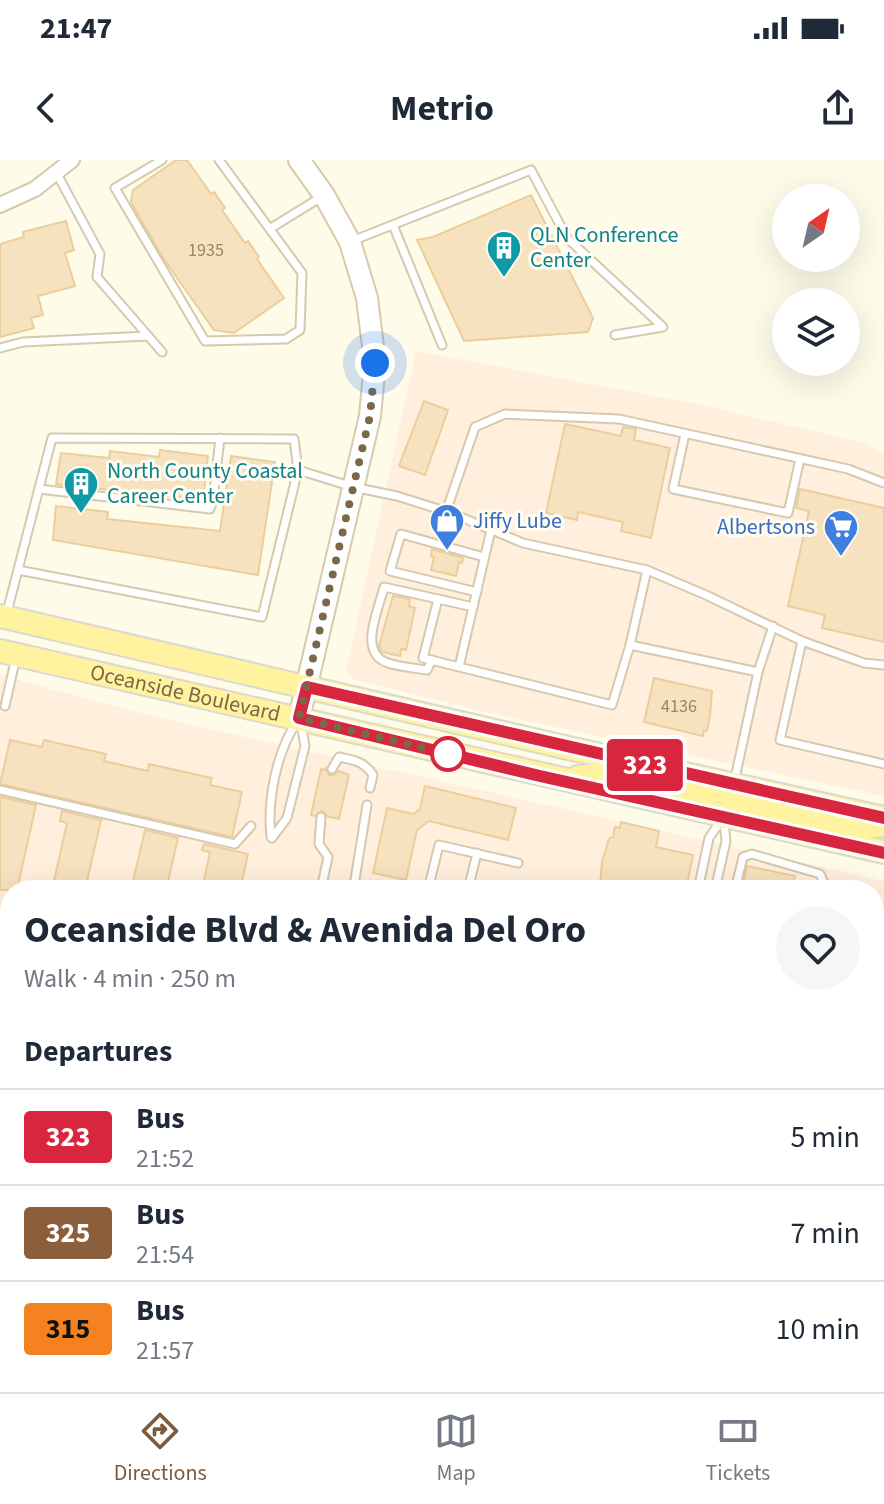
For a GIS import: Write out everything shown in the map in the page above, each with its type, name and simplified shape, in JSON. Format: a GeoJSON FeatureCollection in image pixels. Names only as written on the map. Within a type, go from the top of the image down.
{"type":"FeatureCollection","features":[{"type":"Feature","properties":{"kind":"main road","name":"Oceanside Boulevard"},"geometry":{"type":"LineString","coordinates":[[3,617],[884,818]]}},
{"type":"Feature","properties":{"kind":"main road","name":"Oceanside Boulevard"},"geometry":{"type":"LineString","coordinates":[[8,653],[884,852]]}},
{"type":"Feature","properties":{"kind":"main road"},"geometry":{"type":"LineString","coordinates":[[553,779],[612,774],[713,793],[729,790],[734,784]]}},
{"type":"Feature","properties":{"kind":"main road"},"geometry":{"type":"LineString","coordinates":[[723,817],[739,802],[856,828],[884,825]]}},
{"type":"Feature","properties":{"kind":"street"},"geometry":{"type":"LineString","coordinates":[[0,205],[35,189],[72,160]]}},
{"type":"Feature","properties":{"kind":"street"},"geometry":{"type":"LineString","coordinates":[[299,160],[324,195],[350,242],[367,298],[375,363],[370,416],[299,718]]}},
{"type":"Feature","properties":{"kind":"lane"},"geometry":{"type":"LineString","coordinates":[[162,160],[115,188],[205,341],[286,339],[300,330],[302,273],[219,160]]}},
{"type":"Feature","properties":{"kind":"lane"},"geometry":{"type":"LineString","coordinates":[[350,242],[531,170],[567,238],[663,327],[615,335]]}},
{"type":"Feature","properties":{"kind":"lane"},"geometry":{"type":"LineString","coordinates":[[56,172],[100,254],[97,277],[162,352]]}},
{"type":"Feature","properties":{"kind":"lane"},"geometry":{"type":"LineString","coordinates":[[271,228],[324,195]]}},
{"type":"Feature","properties":{"kind":"lane"},"geometry":{"type":"LineString","coordinates":[[393,225],[442,345]]}},
{"type":"Feature","properties":{"kind":"lane"},"geometry":{"type":"LineString","coordinates":[[0,348],[23,342],[148,336]]}},
{"type":"Feature","properties":{"kind":"lane"},"geometry":{"type":"LineString","coordinates":[[446,512],[475,427],[505,414],[619,419],[848,469],[884,483]]}},
{"type":"Feature","properties":{"kind":"lane"},"geometry":{"type":"LineString","coordinates":[[685,434],[673,489],[788,513],[800,459]]}},
{"type":"Feature","properties":{"kind":"lane"},"geometry":{"type":"LineString","coordinates":[[3,617],[52,438],[294,439],[298,470],[262,617],[18,570]]}},
{"type":"Feature","properties":{"kind":"lane"},"geometry":{"type":"LineString","coordinates":[[39,489],[210,509],[220,438]]}},
{"type":"Feature","properties":{"kind":"lane"},"geometry":{"type":"LineString","coordinates":[[298,470],[353,487],[397,496],[523,543],[647,570],[802,641],[864,663],[884,665]]}},
{"type":"Feature","properties":{"kind":"lane"},"geometry":{"type":"LineString","coordinates":[[459,667],[491,530]]}},
{"type":"Feature","properties":{"kind":"lane"},"geometry":{"type":"LineString","coordinates":[[477,592],[390,571],[401,534],[484,557]]}},
{"type":"Feature","properties":{"kind":"lane"},"geometry":{"type":"LineString","coordinates":[[438,599],[423,658],[612,705],[647,570]]}},
{"type":"Feature","properties":{"kind":"lane"},"geometry":{"type":"LineString","coordinates":[[432,660],[427,670],[386,662],[376,655],[370,641],[384,587],[473,607]]}},
{"type":"Feature","properties":{"kind":"lane"},"geometry":{"type":"LineString","coordinates":[[734,784],[758,672],[773,626]]}},
{"type":"Feature","properties":{"kind":"lane"},"geometry":{"type":"LineString","coordinates":[[802,641],[780,740],[884,764]]}},
{"type":"Feature","properties":{"kind":"lane"},"geometry":{"type":"LineString","coordinates":[[630,645],[758,672]]}},
{"type":"Feature","properties":{"kind":"lane"},"geometry":{"type":"LineString","coordinates":[[5,706],[8,653]]}},
{"type":"Feature","properties":{"kind":"lane"},"geometry":{"type":"LineString","coordinates":[[299,718],[305,746],[287,818],[272,838],[268,813],[286,739],[299,718]]}},
{"type":"Feature","properties":{"kind":"lane"},"geometry":{"type":"LineString","coordinates":[[332,769],[339,757],[359,761],[368,766],[373,775],[370,788]]}},
{"type":"Feature","properties":{"kind":"lane"},"geometry":{"type":"LineString","coordinates":[[0,790],[235,844],[251,826]]}},
{"type":"Feature","properties":{"kind":"lane"},"geometry":{"type":"LineString","coordinates":[[355,880],[367,806]]}},
{"type":"Feature","properties":{"kind":"lane"},"geometry":{"type":"LineString","coordinates":[[321,817],[319,844],[328,857],[323,880]]}},
{"type":"Feature","properties":{"kind":"lane"},"geometry":{"type":"LineString","coordinates":[[700,880],[709,838],[723,817]]}},
{"type":"Feature","properties":{"kind":"lane"},"geometry":{"type":"LineString","coordinates":[[717,880],[726,841],[723,817]]}},
{"type":"Feature","properties":{"kind":"lane"},"geometry":{"type":"LineString","coordinates":[[430,880],[439,845],[518,863]]}},
{"type":"Feature","properties":{"kind":"lane"},"geometry":{"type":"LineString","coordinates":[[470,880],[477,853]]}},
{"type":"Feature","properties":{"kind":"lane"},"geometry":{"type":"LineString","coordinates":[[737,880],[743,857],[752,854],[820,874],[823,880]]}},
{"type":"Feature","properties":{"kind":"shaded area"},"geometry":{"type":"Polygon","coordinates":[[[416,351],[702,405],[864,443],[884,455],[884,796],[494,714],[353,679],[346,671],[416,351]]]}},
{"type":"Feature","properties":{"kind":"shaded area"},"geometry":{"type":"Polygon","coordinates":[[[0,675],[152,716],[880,880],[0,880],[0,675]]]}},
{"type":"Feature","properties":{"kind":"building"},"geometry":{"type":"Polygon","coordinates":[[[176,160],[187,160],[211,194],[214,192],[225,208],[222,210],[245,243],[248,241],[284,298],[234,333],[214,330],[163,258],[131,202],[133,190],[176,160]]]}},
{"type":"Feature","properties":{"kind":"building","name":"QLN Conference Center"},"geometry":{"type":"Polygon","coordinates":[[[531,195],[593,318],[588,332],[464,341],[417,240],[433,237],[531,195]]]}},
{"type":"Feature","properties":{"kind":"building"},"geometry":{"type":"Polygon","coordinates":[[[66,221],[74,250],[65,253],[75,286],[38,296],[43,315],[31,318],[34,328],[0,337],[0,244],[24,237],[23,232],[66,221]]]}},
{"type":"Feature","properties":{"kind":"building"},"geometry":{"type":"Polygon","coordinates":[[[424,401],[448,410],[425,475],[399,466],[424,401]]]}},
{"type":"Feature","properties":{"kind":"building"},"geometry":{"type":"Polygon","coordinates":[[[565,424],[621,436],[623,427],[636,429],[634,440],[670,448],[651,538],[621,531],[623,522],[578,512],[577,520],[546,513],[565,424]]]}},
{"type":"Feature","properties":{"kind":"building"},"geometry":{"type":"Polygon","coordinates":[[[160,450],[208,456],[203,500],[56,484],[61,453],[109,458],[110,451],[159,457],[160,450]]]}},
{"type":"Feature","properties":{"kind":"building","name":"North County Coastal Career Center"},"geometry":{"type":"Polygon","coordinates":[[[231,456],[275,462],[258,575],[53,540],[56,506],[108,512],[107,519],[220,531],[231,456]]]}},
{"type":"Feature","properties":{"kind":"building","name":"Albertsons"},"geometry":{"type":"Polygon","coordinates":[[[800,489],[884,508],[884,642],[822,628],[825,615],[788,606],[809,511],[796,508],[800,489]]]}},
{"type":"Feature","properties":{"kind":"building"},"geometry":{"type":"Polygon","coordinates":[[[432,549],[463,558],[456,576],[431,570],[432,549]]]}},
{"type":"Feature","properties":{"kind":"building"},"geometry":{"type":"Polygon","coordinates":[[[393,596],[410,599],[409,606],[415,608],[406,650],[401,649],[400,656],[382,652],[379,646],[393,596]]]}},
{"type":"Feature","properties":{"kind":"building"},"geometry":{"type":"Polygon","coordinates":[[[654,678],[712,691],[707,731],[704,730],[703,736],[644,722],[654,678]]]}},
{"type":"Feature","properties":{"kind":"building"},"geometry":{"type":"Polygon","coordinates":[[[10,740],[42,747],[44,740],[106,754],[104,761],[148,771],[149,764],[212,778],[210,785],[242,792],[232,837],[0,784],[10,740]]]}},
{"type":"Feature","properties":{"kind":"building"},"geometry":{"type":"Polygon","coordinates":[[[326,768],[329,775],[338,771],[349,775],[339,819],[322,811],[311,815],[321,769],[326,768]]]}},
{"type":"Feature","properties":{"kind":"building"},"geometry":{"type":"Polygon","coordinates":[[[425,786],[516,808],[508,840],[429,821],[417,830],[406,880],[373,873],[387,808],[413,814],[420,809],[425,786]]]}},
{"type":"Feature","properties":{"kind":"building"},"geometry":{"type":"Polygon","coordinates":[[[0,797],[36,805],[19,880],[0,880],[0,797]]]}},
{"type":"Feature","properties":{"kind":"building"},"geometry":{"type":"Polygon","coordinates":[[[62,811],[101,820],[87,880],[54,880],[67,823],[60,821],[62,811]]]}},
{"type":"Feature","properties":{"kind":"building"},"geometry":{"type":"Polygon","coordinates":[[[621,822],[659,831],[656,847],[693,855],[688,880],[600,880],[609,839],[613,837],[615,827],[620,828],[621,822]]]}},
{"type":"Feature","properties":{"kind":"building"},"geometry":{"type":"Polygon","coordinates":[[[145,830],[178,838],[168,880],[133,880],[145,830]]]}},
{"type":"Feature","properties":{"kind":"building"},"geometry":{"type":"Polygon","coordinates":[[[204,844],[248,854],[242,880],[204,880],[210,852],[202,850],[204,844]]]}},
{"type":"Feature","properties":{"kind":"building"},"geometry":{"type":"Polygon","coordinates":[[[747,866],[795,876],[794,880],[744,880],[747,866]]]}},
{"type":"Feature","properties":{"kind":"bus line","name":"323"},"geometry":{"type":"LineString","coordinates":[[884,818],[307,687],[299,718],[884,853]]}},
{"type":"Feature","properties":{"kind":"place","name":"QLN Conference Center"},"geometry":{"type":"Point","coordinates":[504,279]}},
{"type":"Feature","properties":{"kind":"place","name":"North County Coastal Career Center"},"geometry":{"type":"Point","coordinates":[81,515]}},
{"type":"Feature","properties":{"kind":"place","name":"Jiffy Lube"},"geometry":{"type":"Point","coordinates":[447,552]}},
{"type":"Feature","properties":{"kind":"place","name":"Albertsons"},"geometry":{"type":"Point","coordinates":[841,558]}},
{"type":"Feature","properties":{"kind":"route"},"geometry":{"type":"LineString","coordinates":[[375,363],[370,416],[299,718],[448,754]]}}]}
